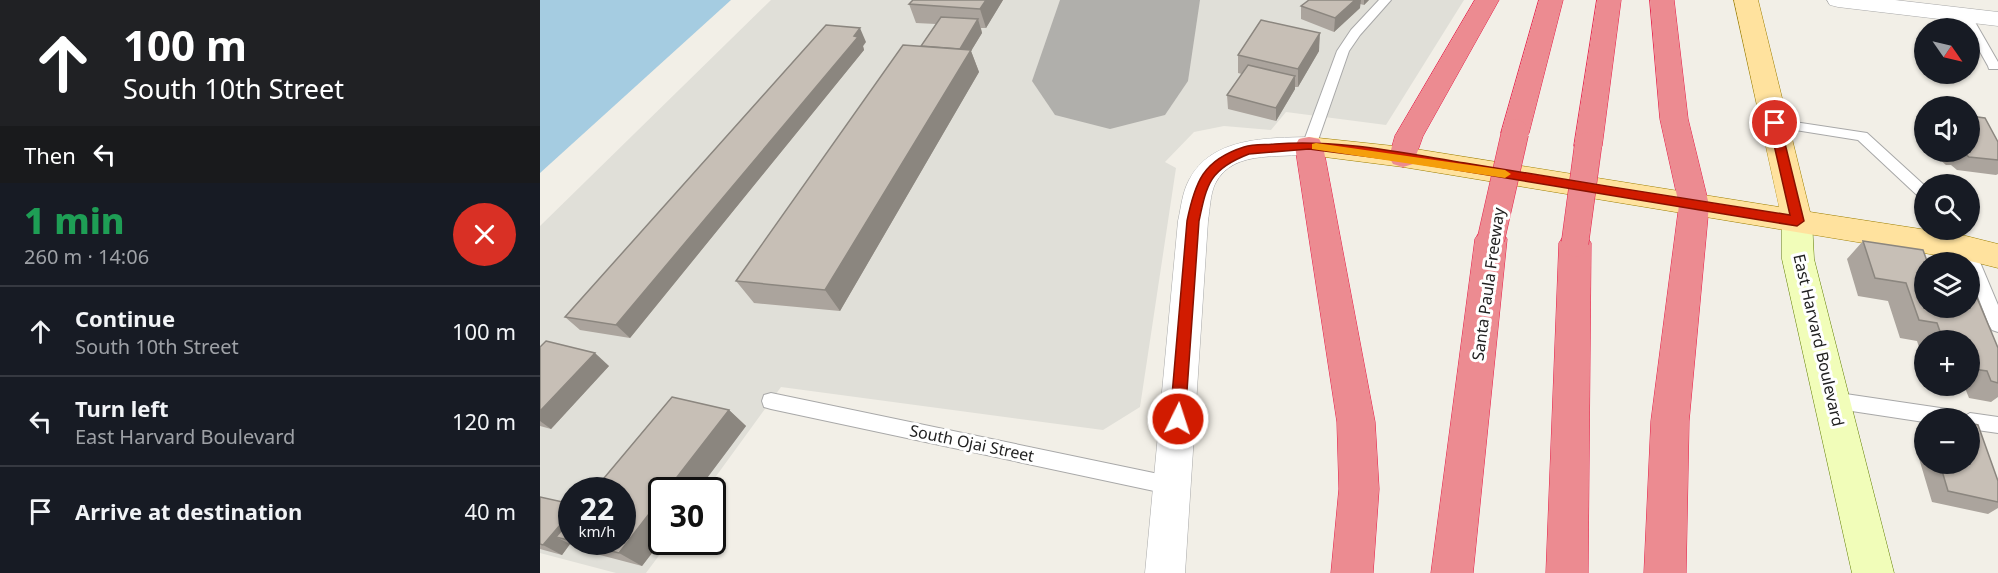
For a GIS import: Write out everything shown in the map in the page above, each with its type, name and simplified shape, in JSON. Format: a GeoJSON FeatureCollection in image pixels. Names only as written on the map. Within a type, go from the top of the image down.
{"type":"FeatureCollection","features":[{"type":"Feature","properties":{"kind":"highway"},"geometry":{"type":"LineString","coordinates":[[1403,157],[1409,136],[1487,0]]}},
{"type":"Feature","properties":{"kind":"highway","name":"Santa Paula Freeway"},"geometry":{"type":"LineString","coordinates":[[1452,573],[1491,239],[1515,133],[1551,0]]}},
{"type":"Feature","properties":{"kind":"highway"},"geometry":{"type":"LineString","coordinates":[[1567,573],[1575,243],[1609,0]]}},
{"type":"Feature","properties":{"kind":"highway"},"geometry":{"type":"LineString","coordinates":[[1662,0],[1674,119],[1694,205],[1670,421],[1665,573]]}},
{"type":"Feature","properties":{"kind":"highway"},"geometry":{"type":"LineString","coordinates":[[1309,146],[1356,423],[1359,489],[1352,573]]}},
{"type":"Feature","properties":{"kind":"main road","name":"East Harvard Boulevard"},"geometry":{"type":"LineString","coordinates":[[1746,0],[1797,221],[1798,259],[1873,573]]}},
{"type":"Feature","properties":{"kind":"main road"},"geometry":{"type":"LineString","coordinates":[[1309,146],[1403,157],[1797,221],[1950,241],[1998,256]]}},
{"type":"Feature","properties":{"kind":"street"},"geometry":{"type":"LineString","coordinates":[[1838,0],[1998,19]]}},
{"type":"Feature","properties":{"kind":"street"},"geometry":{"type":"LineString","coordinates":[[1165,573],[1193,221],[1199,191],[1204,179],[1212,170],[1247,150],[1309,146]]}},
{"type":"Feature","properties":{"kind":"lane"},"geometry":{"type":"LineString","coordinates":[[1309,146],[1343,51],[1355,33],[1385,0]]}},
{"type":"Feature","properties":{"kind":"lane"},"geometry":{"type":"LineString","coordinates":[[1965,15],[1994,66]]}},
{"type":"Feature","properties":{"kind":"lane"},"geometry":{"type":"LineString","coordinates":[[1775,123],[1862,136],[1914,184]]}},
{"type":"Feature","properties":{"kind":"lane"},"geometry":{"type":"LineString","coordinates":[[1950,241],[1998,325]]}},
{"type":"Feature","properties":{"kind":"lane"},"geometry":{"type":"LineString","coordinates":[[1832,400],[1914,412]]}},
{"type":"Feature","properties":{"kind":"lane","name":"South Ojai Street"},"geometry":{"type":"LineString","coordinates":[[771,401],[1173,486]]}},
{"type":"Feature","properties":{"kind":"lane"},"geometry":{"type":"LineString","coordinates":[[1980,423],[1998,426]]}},
{"type":"Feature","properties":{"kind":"shaded area"},"geometry":{"type":"Polygon","coordinates":[[[771,0],[1464,0],[1386,125],[1286,112],[1271,130],[1224,126],[1194,132],[1165,162],[1176,168],[1140,407],[1103,430],[781,387],[715,477],[648,477],[648,555],[659,555],[646,573],[616,573],[540,553],[540,226],[771,0]]]}},
{"type":"Feature","properties":{"kind":"water"},"geometry":{"type":"Polygon","coordinates":[[[540,0],[731,0],[540,173],[540,0]]]}},
{"type":"Feature","properties":{"kind":"building"},"geometry":{"type":"Polygon","coordinates":[[[913,0],[986,0],[980,9],[909,4],[913,0]]]}},
{"type":"Feature","properties":{"kind":"building"},"geometry":{"type":"Polygon","coordinates":[[[1309,0],[1355,0],[1335,18],[1301,6],[1309,0]]]}},
{"type":"Feature","properties":{"kind":"building"},"geometry":{"type":"Polygon","coordinates":[[[941,17],[978,19],[960,49],[921,46],[941,17]]]}},
{"type":"Feature","properties":{"kind":"building"},"geometry":{"type":"Polygon","coordinates":[[[1261,20],[1320,33],[1298,69],[1238,55],[1261,20]]]}},
{"type":"Feature","properties":{"kind":"building"},"geometry":{"type":"Polygon","coordinates":[[[826,25],[860,28],[854,36],[858,37],[616,325],[565,317],[826,25]]]}},
{"type":"Feature","properties":{"kind":"building"},"geometry":{"type":"Polygon","coordinates":[[[903,45],[971,50],[825,290],[736,281],[903,45]]]}},
{"type":"Feature","properties":{"kind":"building"},"geometry":{"type":"Polygon","coordinates":[[[1248,65],[1295,76],[1276,108],[1227,95],[1248,65]]]}},
{"type":"Feature","properties":{"kind":"building"},"geometry":{"type":"Polygon","coordinates":[[[1980,117],[1985,118],[1998,142],[1998,160],[1980,158],[1980,117]]]}},
{"type":"Feature","properties":{"kind":"building"},"geometry":{"type":"Polygon","coordinates":[[[1863,241],[1923,250],[1924,252],[1914,252],[1914,306],[1906,283],[1875,278],[1863,241]]]}},
{"type":"Feature","properties":{"kind":"building"},"geometry":{"type":"Polygon","coordinates":[[[1980,305],[1998,348],[1998,383],[1991,381],[1987,371],[1980,370],[1980,330],[1939,330],[1937,323],[1918,318],[1980,318],[1980,305]]]}},
{"type":"Feature","properties":{"kind":"building"},"geometry":{"type":"Polygon","coordinates":[[[546,341],[595,353],[540,411],[540,347],[546,341]]]}},
{"type":"Feature","properties":{"kind":"building"},"geometry":{"type":"Polygon","coordinates":[[[672,397],[729,410],[677,477],[648,477],[648,515],[636,531],[636,477],[605,477],[672,397]]]}},
{"type":"Feature","properties":{"kind":"building"},"geometry":{"type":"Polygon","coordinates":[[[1980,431],[1998,481],[1998,502],[1948,491],[1943,474],[1980,474],[1980,431]]]}},
{"type":"Feature","properties":{"kind":"building"},"geometry":{"type":"Polygon","coordinates":[[[540,497],[558,501],[558,527],[543,545],[540,544],[540,497]]]}},
{"type":"Feature","properties":{"kind":"runway"},"geometry":{"type":"LineString","coordinates":[[1110,81],[1130,0]]}},
{"type":"Feature","properties":{"kind":"slow traffic"},"geometry":{"type":"LineString","coordinates":[[1316,146],[1403,157],[1505,174]]}},
{"type":"Feature","properties":{"kind":"route"},"geometry":{"type":"LineString","coordinates":[[1178,419],[1193,221],[1199,191],[1204,179],[1212,170],[1235,155],[1247,150],[1309,146],[1403,157],[1797,221],[1775,123]]}}]}
